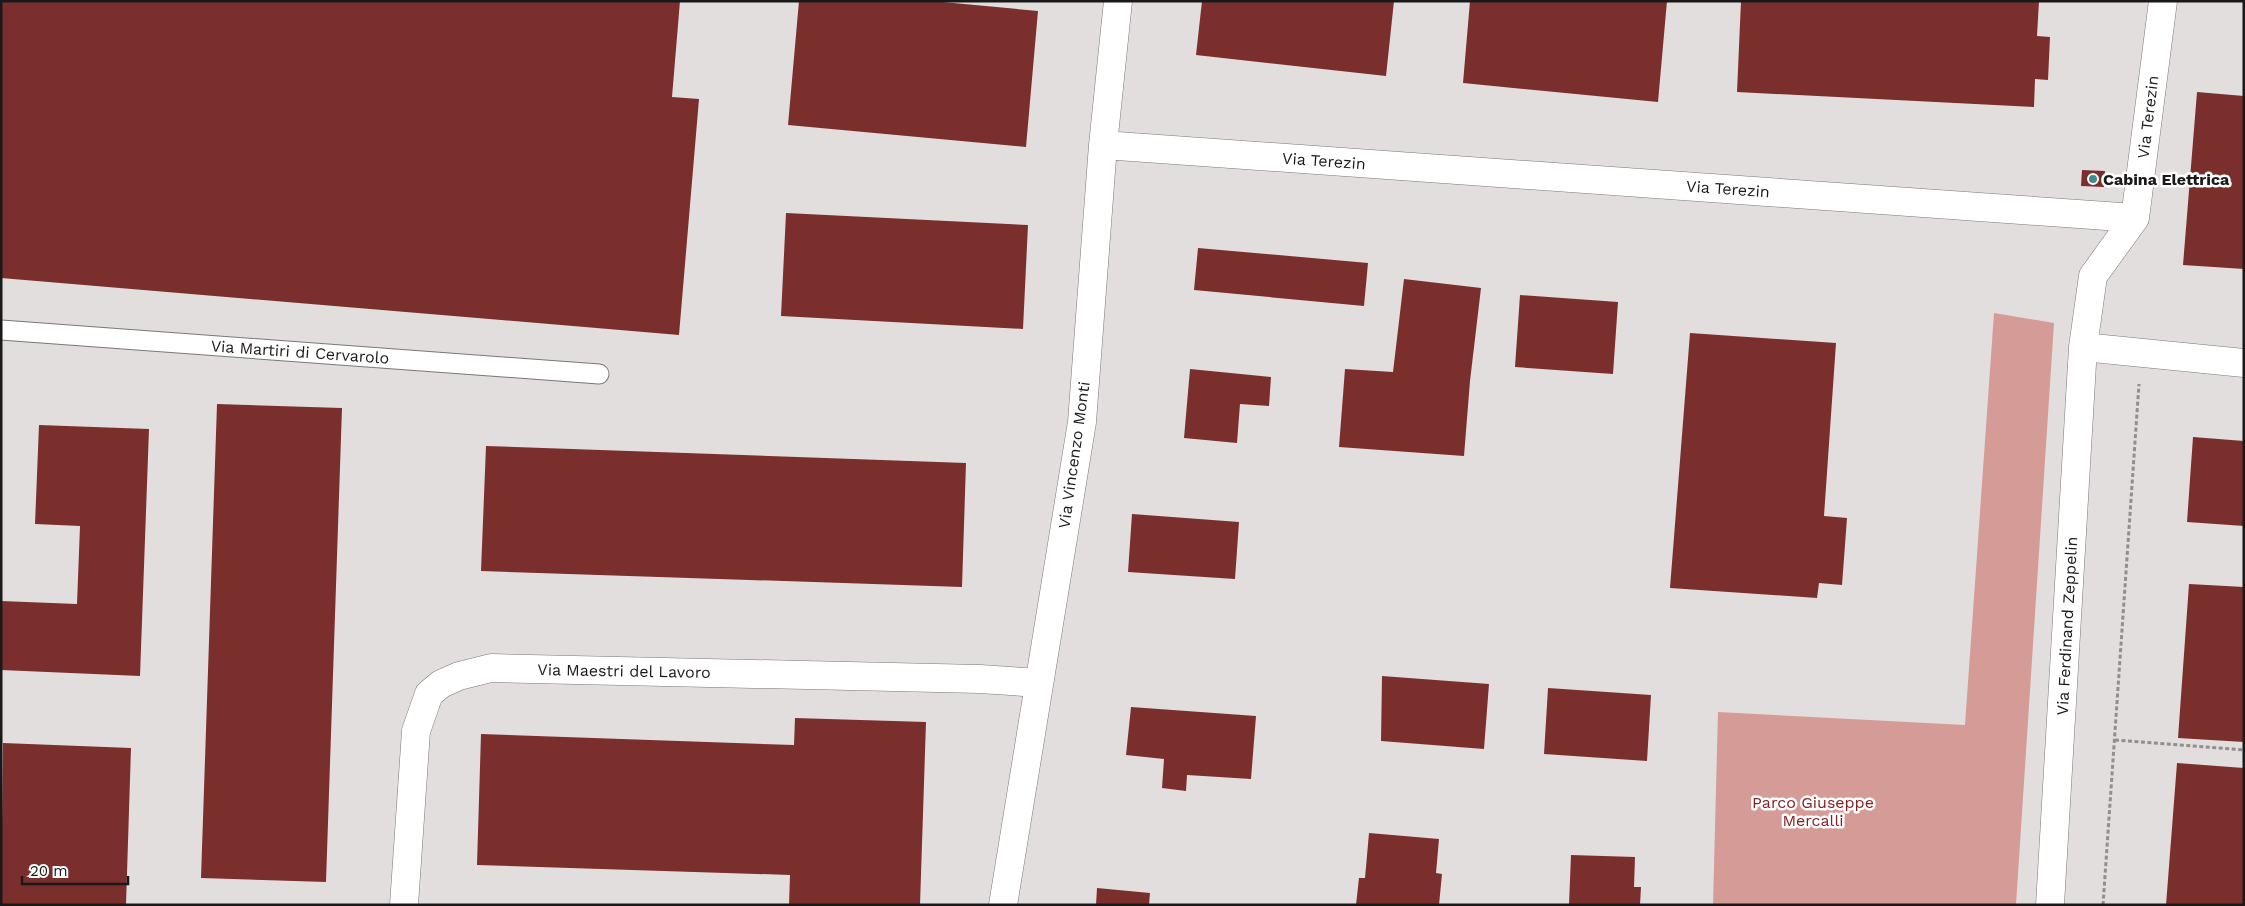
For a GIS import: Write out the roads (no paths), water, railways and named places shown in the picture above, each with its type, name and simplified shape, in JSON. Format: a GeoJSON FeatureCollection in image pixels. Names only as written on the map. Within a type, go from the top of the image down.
{"type":"FeatureCollection","features":[{"type":"Feature","properties":{"kind":"street","name":"Via Vincenzo Monti"},"geometry":{"type":"LineString","coordinates":[[1003,905],[1082,422],[1103,145],[1118,1]]}},
{"type":"Feature","properties":{"kind":"street","name":"Via Terezin"},"geometry":{"type":"LineString","coordinates":[[1103,145],[2135,218],[2163,1]]}},
{"type":"Feature","properties":{"kind":"street","name":"Via Ferdinand Zeppelin"},"geometry":{"type":"LineString","coordinates":[[2050,905],[2083,347],[2093,276],[2135,218]]}},
{"type":"Feature","properties":{"kind":"street"},"geometry":{"type":"LineString","coordinates":[[2083,347],[2244,363]]}},
{"type":"Feature","properties":{"kind":"street","name":"Via Maestri del Lavoro"},"geometry":{"type":"LineString","coordinates":[[404,905],[416,731],[429,694],[441,684],[458,676],[491,668],[1039,682]]}},
{"type":"Feature","properties":{"kind":"lane","name":"Via Martiri di Cervarolo"},"geometry":{"type":"LineString","coordinates":[[1,330],[599,374]]}},
{"type":"Feature","properties":{"kind":"place","name":"Cabina Elettrica"},"geometry":{"type":"Point","coordinates":[2093,179]}},
{"type":"Feature","properties":{"kind":"park label","name":"Parco Giuseppe Mercalli"},"geometry":{"type":"Point","coordinates":[1813,811]}}]}
